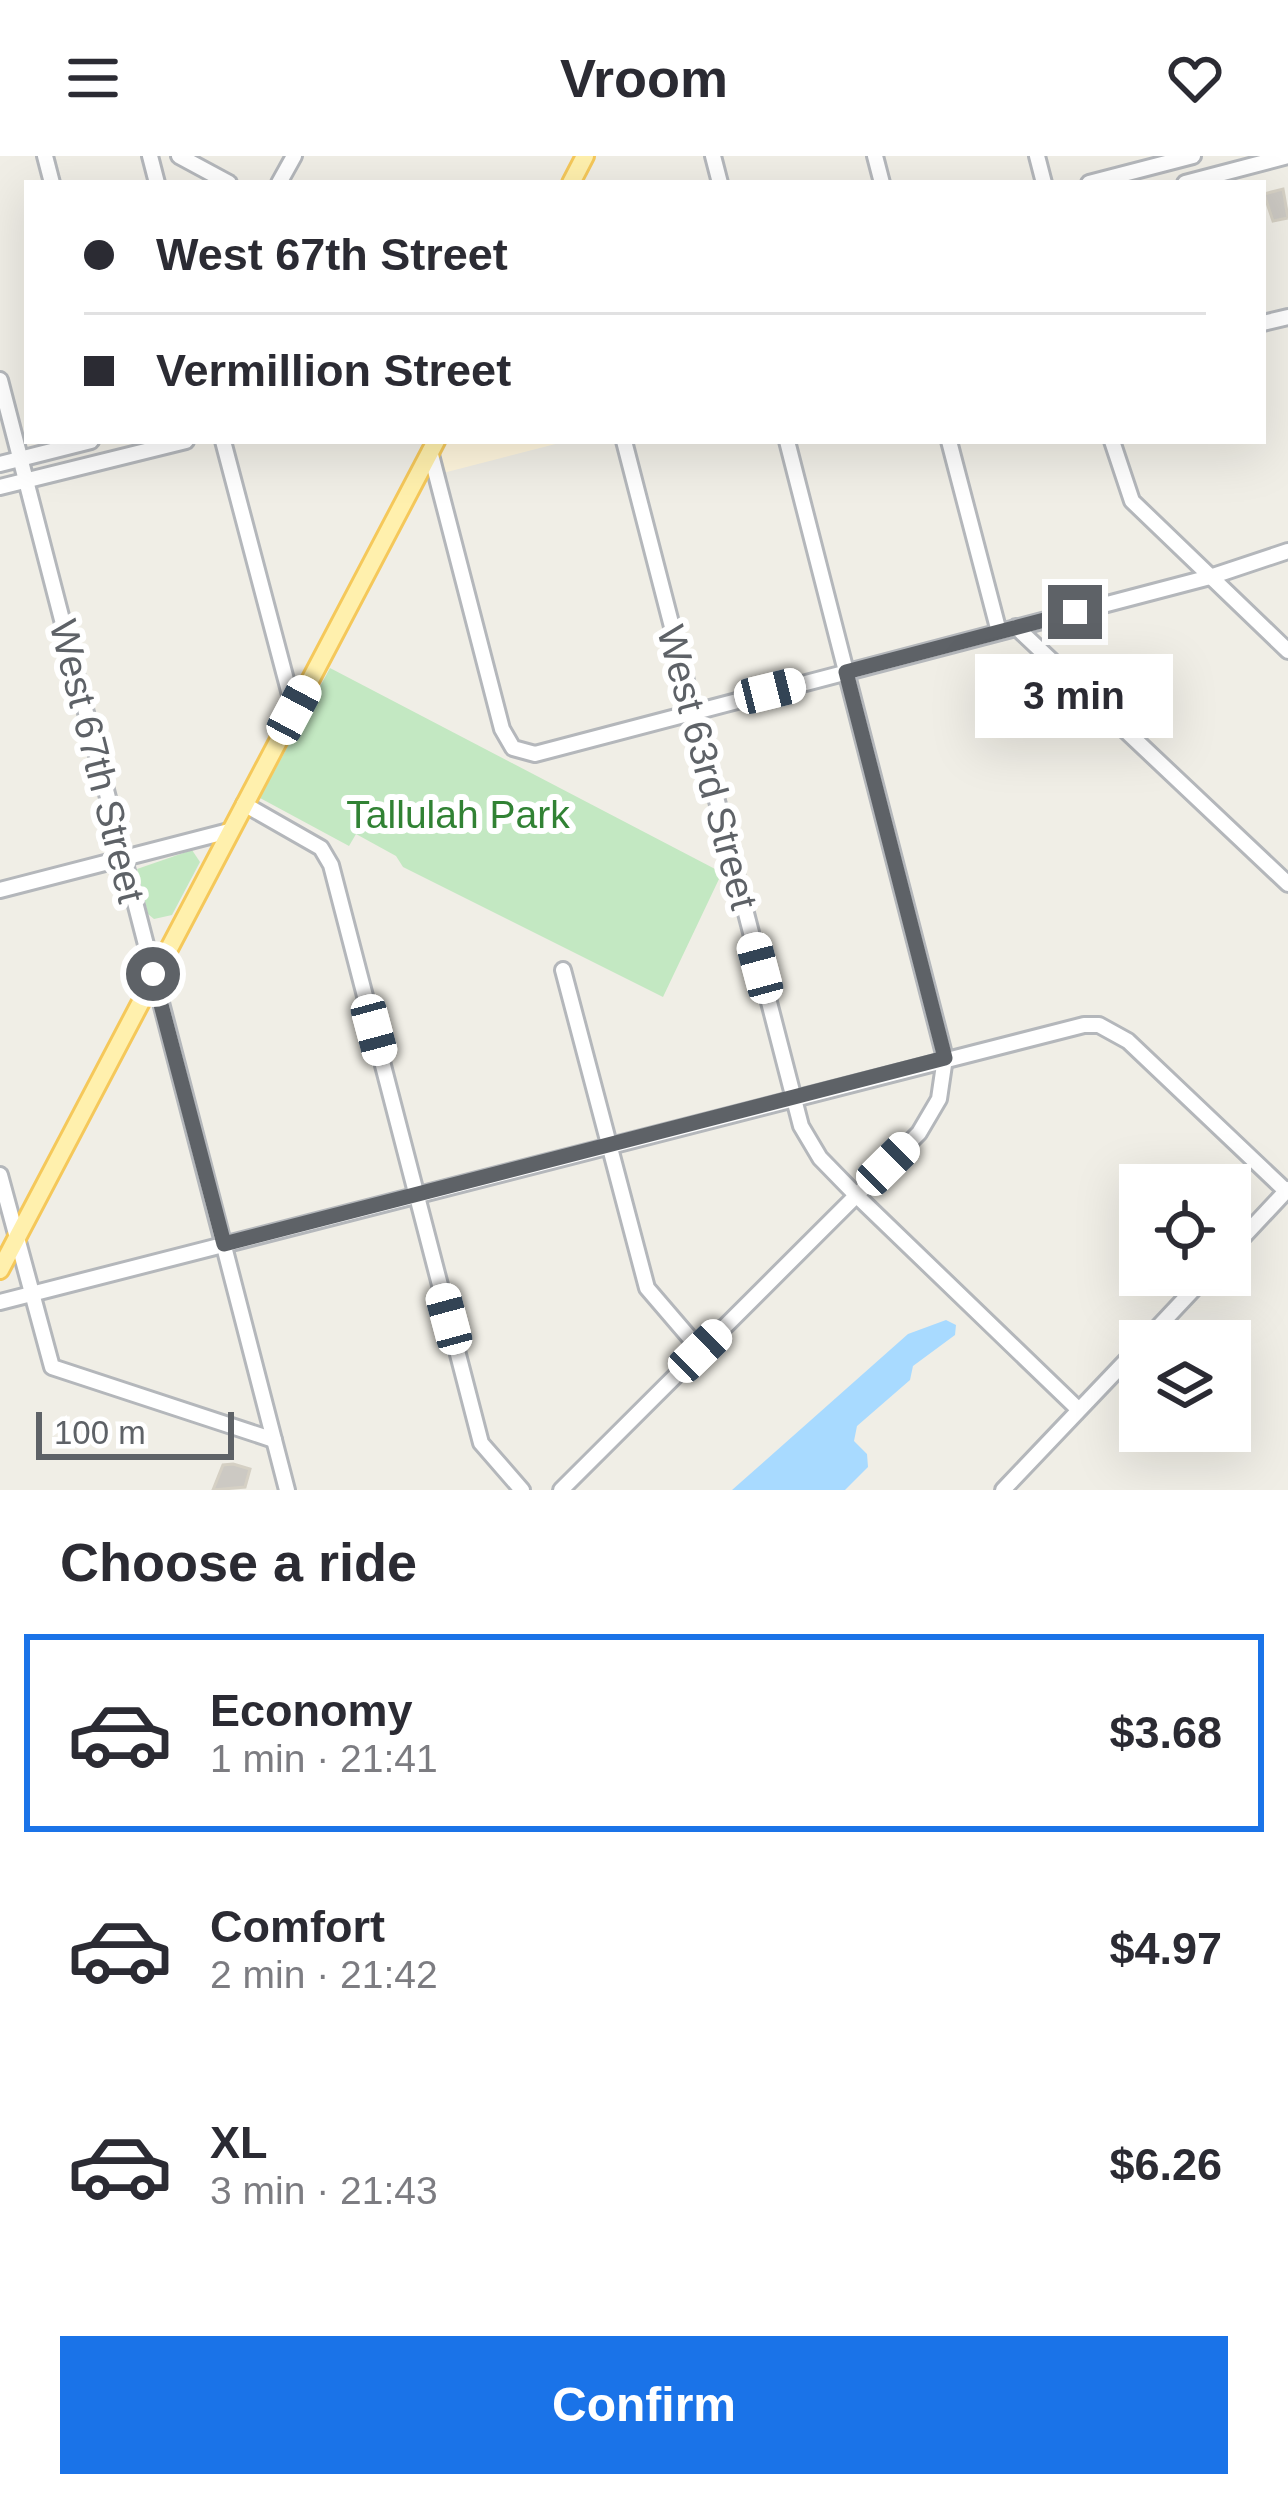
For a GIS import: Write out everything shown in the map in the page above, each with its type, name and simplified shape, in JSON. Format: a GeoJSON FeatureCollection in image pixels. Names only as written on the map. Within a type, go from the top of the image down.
{"type":"FeatureCollection","features":[{"type":"Feature","properties":{"kind":"main road"},"geometry":{"type":"LineString","coordinates":[[0,1270],[433,446]]}},
{"type":"Feature","properties":{"kind":"street"},"geometry":{"type":"LineString","coordinates":[[178,156],[223,180]]}},
{"type":"Feature","properties":{"kind":"street"},"geometry":{"type":"LineString","coordinates":[[1101,180],[1193,156]]}},
{"type":"Feature","properties":{"kind":"street"},"geometry":{"type":"LineString","coordinates":[[1195,180],[1288,156]]}},
{"type":"Feature","properties":{"kind":"street","name":"West 67th Street"},"geometry":{"type":"LineString","coordinates":[[0,380],[287,1490]]}},
{"type":"Feature","properties":{"kind":"street"},"geometry":{"type":"LineString","coordinates":[[0,464],[79,444]]}},
{"type":"Feature","properties":{"kind":"street"},"geometry":{"type":"LineString","coordinates":[[0,487],[174,444]]}},
{"type":"Feature","properties":{"kind":"street"},"geometry":{"type":"LineString","coordinates":[[224,444],[294,710]]}},
{"type":"Feature","properties":{"kind":"street","name":"West 63rd Street"},"geometry":{"type":"LineString","coordinates":[[625,444],[809,1144],[1078,1409]]}},
{"type":"Feature","properties":{"kind":"street"},"geometry":{"type":"LineString","coordinates":[[561,1490],[930,1118],[945,1058],[788,444]]}},
{"type":"Feature","properties":{"kind":"street"},"geometry":{"type":"LineString","coordinates":[[950,444],[999,632]]}},
{"type":"Feature","properties":{"kind":"street"},"geometry":{"type":"LineString","coordinates":[[1113,444],[1132,501],[1288,651]]}},
{"type":"Feature","properties":{"kind":"street"},"geometry":{"type":"LineString","coordinates":[[433,446],[502,729],[513,748],[535,754],[1210,577],[1288,551]]}},
{"type":"Feature","properties":{"kind":"street"},"geometry":{"type":"LineString","coordinates":[[1016,627],[1288,884]]}},
{"type":"Feature","properties":{"kind":"street"},"geometry":{"type":"LineString","coordinates":[[244,804],[328,856],[481,1443],[522,1490]]}},
{"type":"Feature","properties":{"kind":"street"},"geometry":{"type":"LineString","coordinates":[[0,890],[229,831]]}},
{"type":"Feature","properties":{"kind":"street"},"geometry":{"type":"LineString","coordinates":[[563,970],[646,1288],[700,1351]]}},
{"type":"Feature","properties":{"kind":"street"},"geometry":{"type":"LineString","coordinates":[[0,1303],[1067,1027],[1099,1025],[1128,1041],[1287,1190],[1251,1229]]}},
{"type":"Feature","properties":{"kind":"street"},"geometry":{"type":"LineString","coordinates":[[0,1175],[52,1367],[274,1440]]}},
{"type":"Feature","properties":{"kind":"street"},"geometry":{"type":"LineString","coordinates":[[1165,1320],[1187,1296]]}},
{"type":"Feature","properties":{"kind":"street"},"geometry":{"type":"LineString","coordinates":[[1004,1490],[1119,1367]]}},
{"type":"Feature","properties":{"kind":"shaded area"},"geometry":{"type":"Polygon","coordinates":[[[447,444],[555,444],[443,473],[439,459],[447,444]]]}},
{"type":"Feature","properties":{"kind":"green space","name":"Tallulah Park"},"geometry":{"type":"Polygon","coordinates":[[[330,668],[717,870],[719,879],[663,997],[403,867],[396,856],[356,834],[349,846],[260,798],[330,668]]]}},
{"type":"Feature","properties":{"kind":"green space"},"geometry":{"type":"Polygon","coordinates":[[[192,850],[200,862],[172,915],[154,919],[148,914],[137,869],[192,850]]]}},
{"type":"Feature","properties":{"kind":"water"},"geometry":{"type":"Polygon","coordinates":[[[946,1320],[956,1325],[955,1335],[913,1366],[910,1380],[857,1426],[854,1441],[867,1454],[868,1467],[845,1490],[732,1490],[908,1334],[946,1320]]]}},
{"type":"Feature","properties":{"kind":"building"},"geometry":{"type":"Polygon","coordinates":[[[1283,189],[1288,218],[1273,221],[1266,193],[1283,189]]]}},
{"type":"Feature","properties":{"kind":"building"},"geometry":{"type":"Polygon","coordinates":[[[223,1465],[250,1469],[245,1487],[213,1490],[223,1465]]]}},
{"type":"Feature","properties":{"kind":"route"},"geometry":{"type":"LineString","coordinates":[[153,974],[224,1244],[945,1058],[846,672],[1075,612]]}}]}
